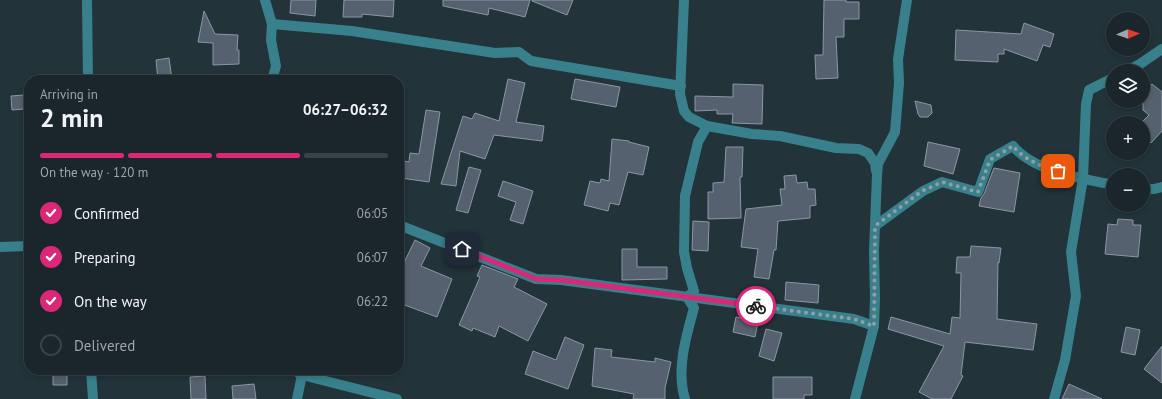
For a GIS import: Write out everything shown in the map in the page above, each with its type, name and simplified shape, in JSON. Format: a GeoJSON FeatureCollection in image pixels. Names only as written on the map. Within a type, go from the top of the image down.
{"type":"FeatureCollection","features":[{"type":"Feature","properties":{"kind":"street"},"geometry":{"type":"LineString","coordinates":[[87,0],[88,75]]}},
{"type":"Feature","properties":{"kind":"street"},"geometry":{"type":"LineString","coordinates":[[265,0],[272,24],[271,40],[276,66],[273,75]]}},
{"type":"Feature","properties":{"kind":"street"},"geometry":{"type":"LineString","coordinates":[[684,0],[680,94],[684,111],[689,117],[707,126],[752,134],[786,137],[836,148],[860,149],[868,153],[875,163],[874,326],[855,399]]}},
{"type":"Feature","properties":{"kind":"street"},"geometry":{"type":"LineString","coordinates":[[876,175],[878,164],[895,132],[899,83],[898,59],[907,0]]}},
{"type":"Feature","properties":{"kind":"street"},"geometry":{"type":"LineString","coordinates":[[272,24],[352,31],[495,53],[519,52],[531,61],[681,86]]}},
{"type":"Feature","properties":{"kind":"street"},"geometry":{"type":"LineString","coordinates":[[1140,64],[1162,49]]}},
{"type":"Feature","properties":{"kind":"street"},"geometry":{"type":"LineString","coordinates":[[1054,399],[1065,360],[1076,296],[1071,252],[1083,178],[1086,104],[1089,90],[1106,82]]}},
{"type":"Feature","properties":{"kind":"street"},"geometry":{"type":"LineString","coordinates":[[687,297],[694,291],[684,252],[685,196],[698,142],[707,126]]}},
{"type":"Feature","properties":{"kind":"street"},"geometry":{"type":"LineString","coordinates":[[875,226],[922,191],[942,182],[978,192],[990,160],[1013,146],[1018,153],[1045,168],[1106,183]]}},
{"type":"Feature","properties":{"kind":"street"},"geometry":{"type":"LineString","coordinates":[[1150,189],[1162,187]]}},
{"type":"Feature","properties":{"kind":"street"},"geometry":{"type":"LineString","coordinates":[[404,227],[536,279],[561,280],[854,319],[874,326]]}},
{"type":"Feature","properties":{"kind":"street"},"geometry":{"type":"LineString","coordinates":[[0,247],[24,246]]}},
{"type":"Feature","properties":{"kind":"street"},"geometry":{"type":"LineString","coordinates":[[685,399],[681,370],[686,336],[694,308],[687,297]]}},
{"type":"Feature","properties":{"kind":"street"},"geometry":{"type":"LineString","coordinates":[[91,375],[93,399]]}},
{"type":"Feature","properties":{"kind":"street"},"geometry":{"type":"LineString","coordinates":[[297,399],[298,375]]}},
{"type":"Feature","properties":{"kind":"street"},"geometry":{"type":"LineString","coordinates":[[309,375],[397,399]]}},
{"type":"Feature","properties":{"kind":"building"},"geometry":{"type":"Polygon","coordinates":[[[291,0],[316,0],[315,16],[290,13],[291,0]]]}},
{"type":"Feature","properties":{"kind":"building"},"geometry":{"type":"Polygon","coordinates":[[[344,0],[394,0],[393,17],[362,14],[362,17],[343,17],[344,0]]]}},
{"type":"Feature","properties":{"kind":"building"},"geometry":{"type":"Polygon","coordinates":[[[443,0],[530,0],[525,17],[489,8],[488,15],[443,6],[443,0]]]}},
{"type":"Feature","properties":{"kind":"building"},"geometry":{"type":"Polygon","coordinates":[[[532,0],[573,0],[567,15],[532,0]]]}},
{"type":"Feature","properties":{"kind":"building"},"geometry":{"type":"Polygon","coordinates":[[[824,0],[846,0],[846,2],[859,2],[859,19],[844,19],[844,37],[836,37],[838,78],[816,79],[815,55],[823,55],[824,0]]]}},
{"type":"Feature","properties":{"kind":"building"},"geometry":{"type":"Polygon","coordinates":[[[204,11],[215,34],[238,35],[237,50],[239,50],[239,64],[213,65],[213,43],[198,42],[204,11]]]}},
{"type":"Feature","properties":{"kind":"building"},"geometry":{"type":"Polygon","coordinates":[[[1024,23],[1054,34],[1050,47],[1043,45],[1037,61],[1004,49],[1004,54],[998,54],[998,62],[955,60],[956,30],[1021,34],[1024,23]]]}},
{"type":"Feature","properties":{"kind":"building"},"geometry":{"type":"Polygon","coordinates":[[[169,58],[171,75],[158,75],[156,60],[169,58]]]}},
{"type":"Feature","properties":{"kind":"building"},"geometry":{"type":"Polygon","coordinates":[[[508,79],[525,83],[516,122],[544,126],[542,141],[494,135],[485,159],[460,151],[456,186],[441,184],[463,116],[472,119],[475,113],[499,121],[508,79]]]}},
{"type":"Feature","properties":{"kind":"building"},"geometry":{"type":"Polygon","coordinates":[[[575,79],[620,87],[616,107],[571,99],[575,79]]]}},
{"type":"Feature","properties":{"kind":"building"},"geometry":{"type":"Polygon","coordinates":[[[733,84],[763,85],[762,124],[732,123],[733,114],[717,114],[717,110],[695,111],[695,96],[733,97],[733,84]]]}},
{"type":"Feature","properties":{"kind":"building"},"geometry":{"type":"Polygon","coordinates":[[[1152,84],[1162,92],[1162,131],[1151,143],[1150,116],[1148,116],[1149,115],[1143,110],[1143,108],[1150,108],[1150,86],[1152,84]]]}},
{"type":"Feature","properties":{"kind":"building"},"geometry":{"type":"Polygon","coordinates":[[[24,95],[24,109],[12,110],[11,96],[24,95]]]}},
{"type":"Feature","properties":{"kind":"building"},"geometry":{"type":"Polygon","coordinates":[[[915,101],[931,105],[932,113],[928,117],[920,117],[915,101]]]}},
{"type":"Feature","properties":{"kind":"building"},"geometry":{"type":"Polygon","coordinates":[[[426,110],[440,112],[429,182],[404,178],[404,161],[409,162],[410,153],[419,154],[426,110]]]}},
{"type":"Feature","properties":{"kind":"building"},"geometry":{"type":"Polygon","coordinates":[[[612,139],[629,141],[649,147],[643,175],[628,172],[619,205],[610,203],[608,211],[584,205],[590,181],[600,183],[601,179],[609,181],[612,139]]]}},
{"type":"Feature","properties":{"kind":"building"},"geometry":{"type":"Polygon","coordinates":[[[928,142],[960,149],[953,174],[924,166],[928,142]]]}},
{"type":"Feature","properties":{"kind":"building"},"geometry":{"type":"Polygon","coordinates":[[[726,147],[743,147],[742,177],[740,177],[741,218],[708,219],[708,192],[713,192],[713,183],[724,182],[726,147]]]}},
{"type":"Feature","properties":{"kind":"building"},"geometry":{"type":"Polygon","coordinates":[[[469,167],[481,170],[468,213],[456,210],[469,167]]]}},
{"type":"Feature","properties":{"kind":"building"},"geometry":{"type":"Polygon","coordinates":[[[994,168],[1020,173],[1014,212],[979,206],[994,168]]]}},
{"type":"Feature","properties":{"kind":"building"},"geometry":{"type":"Polygon","coordinates":[[[796,175],[797,183],[807,182],[808,189],[815,189],[816,205],[810,206],[810,218],[778,221],[776,250],[774,250],[769,279],[754,277],[758,249],[741,247],[746,209],[782,205],[780,189],[785,189],[784,176],[796,175]]]}},
{"type":"Feature","properties":{"kind":"building"},"geometry":{"type":"Polygon","coordinates":[[[503,181],[533,191],[523,224],[510,220],[516,202],[498,196],[503,181]]]}},
{"type":"Feature","properties":{"kind":"building"},"geometry":{"type":"Polygon","coordinates":[[[1118,219],[1133,220],[1133,225],[1141,225],[1138,257],[1105,254],[1108,224],[1117,225],[1118,219]]]}},
{"type":"Feature","properties":{"kind":"building"},"geometry":{"type":"Polygon","coordinates":[[[693,221],[709,222],[708,251],[692,250],[693,221]]]}},
{"type":"Feature","properties":{"kind":"building"},"geometry":{"type":"Polygon","coordinates":[[[415,240],[430,248],[421,266],[452,279],[437,317],[404,305],[404,263],[415,240]]]}},
{"type":"Feature","properties":{"kind":"building"},"geometry":{"type":"Polygon","coordinates":[[[971,246],[1001,248],[999,263],[998,262],[997,319],[1037,324],[1033,350],[965,342],[961,375],[963,376],[951,399],[932,399],[919,392],[944,346],[888,329],[891,317],[950,334],[952,317],[960,318],[961,273],[956,273],[957,257],[970,257],[971,246]]]}},
{"type":"Feature","properties":{"kind":"building"},"geometry":{"type":"Polygon","coordinates":[[[622,249],[637,249],[637,267],[667,267],[667,279],[622,280],[622,249]]]}},
{"type":"Feature","properties":{"kind":"building"},"geometry":{"type":"Polygon","coordinates":[[[482,265],[518,279],[514,287],[547,304],[528,341],[499,326],[495,337],[473,328],[472,331],[459,325],[480,277],[477,276],[482,265]]]}},
{"type":"Feature","properties":{"kind":"building"},"geometry":{"type":"Polygon","coordinates":[[[786,282],[819,285],[818,303],[785,300],[786,282]]]}},
{"type":"Feature","properties":{"kind":"building"},"geometry":{"type":"Polygon","coordinates":[[[736,317],[758,322],[755,337],[733,332],[736,317]]]}},
{"type":"Feature","properties":{"kind":"building"},"geometry":{"type":"Polygon","coordinates":[[[1126,327],[1140,330],[1135,355],[1121,352],[1126,327]]]}},
{"type":"Feature","properties":{"kind":"building"},"geometry":{"type":"Polygon","coordinates":[[[766,329],[782,333],[774,361],[759,356],[766,329]]]}},
{"type":"Feature","properties":{"kind":"building"},"geometry":{"type":"Polygon","coordinates":[[[565,337],[584,345],[568,389],[525,374],[533,351],[556,360],[565,337]]]}},
{"type":"Feature","properties":{"kind":"building"},"geometry":{"type":"Polygon","coordinates":[[[1162,346],[1162,383],[1144,369],[1162,346]]]}},
{"type":"Feature","properties":{"kind":"building"},"geometry":{"type":"Polygon","coordinates":[[[595,348],[612,350],[611,357],[655,362],[655,358],[671,362],[665,388],[665,399],[633,399],[634,394],[592,386],[595,348]]]}},
{"type":"Feature","properties":{"kind":"building"},"geometry":{"type":"Polygon","coordinates":[[[53,375],[67,375],[67,385],[53,385],[53,375]]]}},
{"type":"Feature","properties":{"kind":"building"},"geometry":{"type":"Polygon","coordinates":[[[205,376],[206,399],[191,399],[190,377],[205,376]]]}},
{"type":"Feature","properties":{"kind":"building"},"geometry":{"type":"Polygon","coordinates":[[[773,377],[812,377],[812,395],[804,395],[804,399],[773,399],[773,377]]]}},
{"type":"Feature","properties":{"kind":"building"},"geometry":{"type":"Polygon","coordinates":[[[254,384],[256,399],[233,399],[232,386],[254,384]]]}},
{"type":"Feature","properties":{"kind":"building"},"geometry":{"type":"Polygon","coordinates":[[[1069,384],[1102,399],[1062,399],[1069,384]]]}},
{"type":"Feature","properties":{"kind":"way so far"},"geometry":{"type":"LineString","coordinates":[[756,306],[854,319],[874,326],[875,226],[922,191],[942,182],[978,192],[990,160],[1013,146],[1018,153],[1045,168],[1058,171]]}},
{"type":"Feature","properties":{"kind":"route"},"geometry":{"type":"LineString","coordinates":[[462,249],[536,279],[561,280],[756,306]]}}]}
